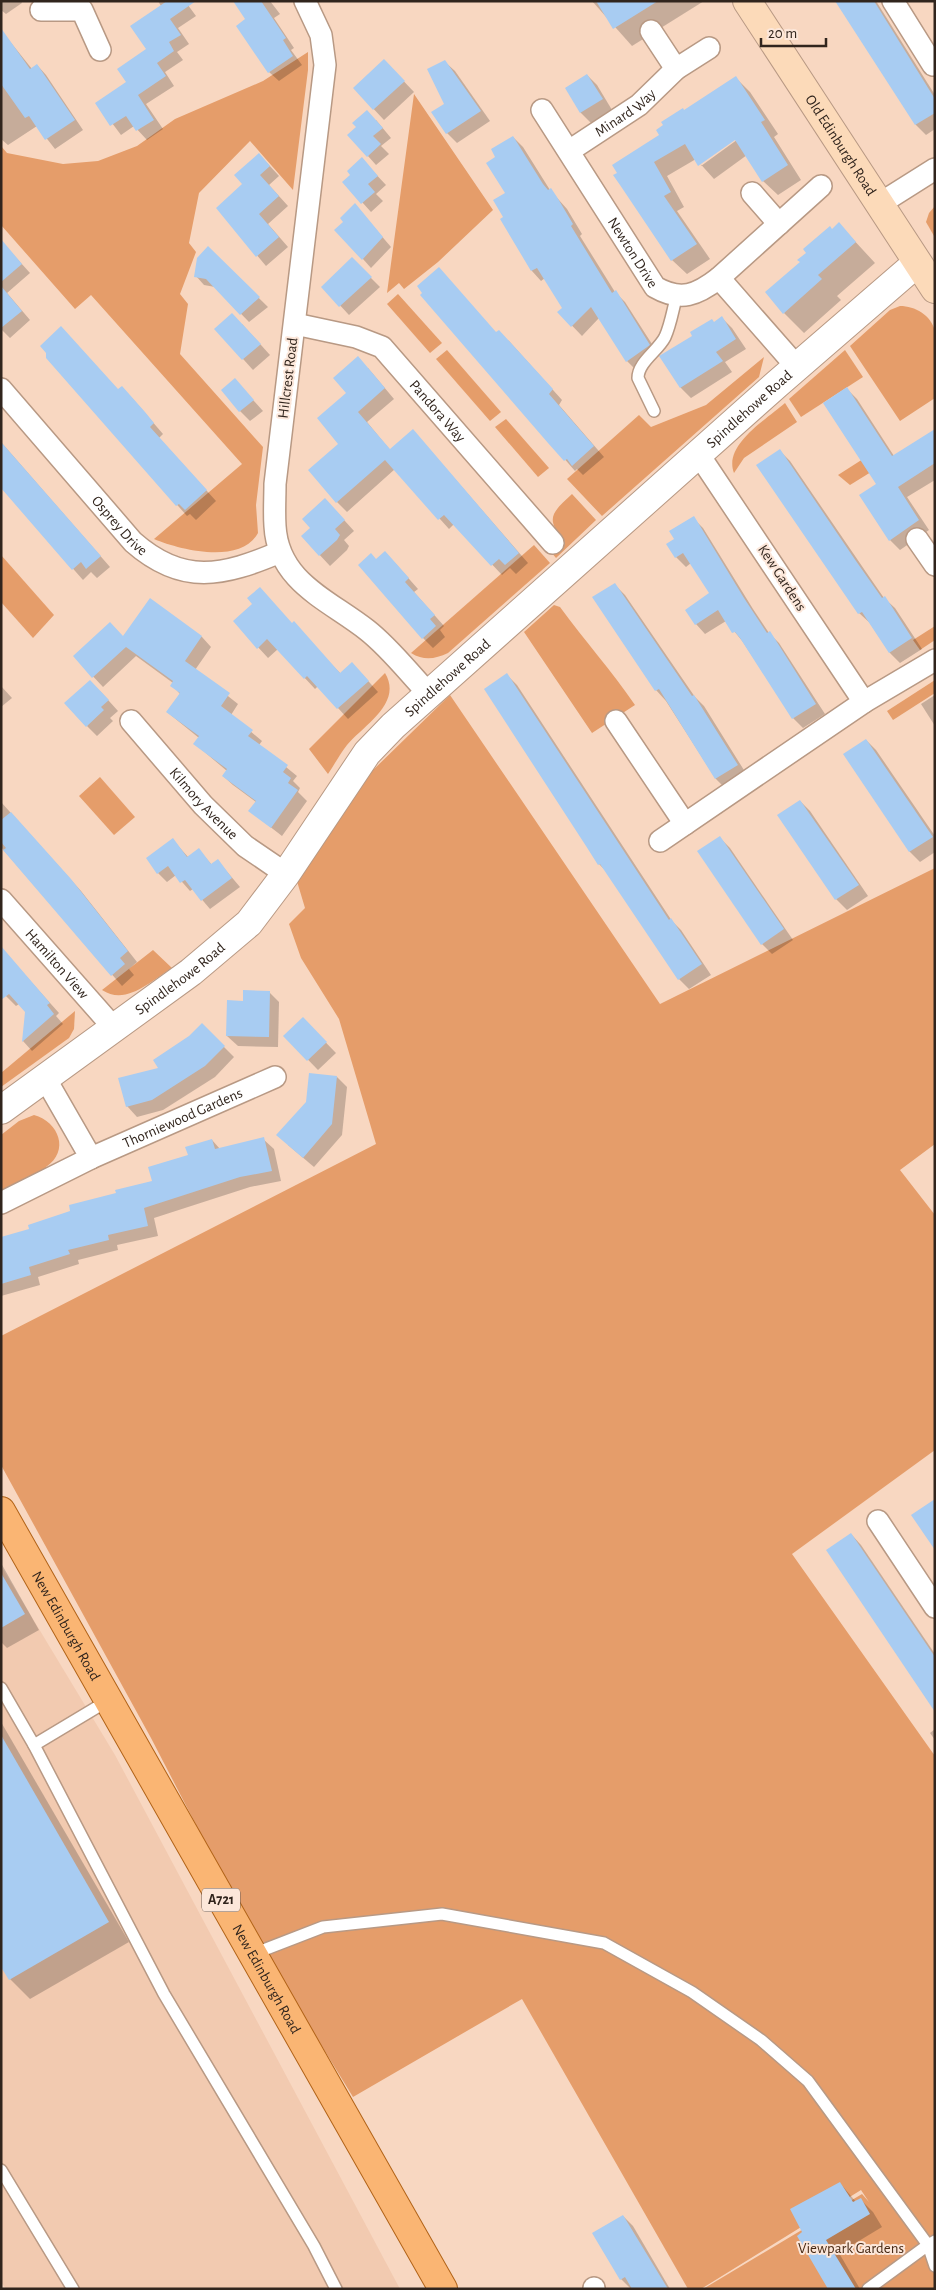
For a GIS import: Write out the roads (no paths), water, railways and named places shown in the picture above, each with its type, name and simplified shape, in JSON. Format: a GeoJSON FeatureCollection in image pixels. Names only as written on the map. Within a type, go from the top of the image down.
{"type":"FeatureCollection","features":[{"type":"Feature","properties":{"kind":"main road","name":"Old Edinburgh Road"},"geometry":{"type":"LineString","coordinates":[[747,1],[815,107],[881,203],[935,289]]}},
{"type":"Feature","properties":{"kind":"main road","name":"New Edinburgh Road"},"geometry":{"type":"LineString","coordinates":[[1,1512],[442,2289]]}},
{"type":"Feature","properties":{"kind":"street","name":"Hillcrest Road"},"geometry":{"type":"LineString","coordinates":[[305,1],[321,36],[325,65],[275,484],[275,528],[280,552],[291,572],[303,584],[367,630],[428,694]]}},
{"type":"Feature","properties":{"kind":"street"},"geometry":{"type":"LineString","coordinates":[[893,1],[934,65]]}},
{"type":"Feature","properties":{"kind":"street"},"geometry":{"type":"LineString","coordinates":[[41,10],[85,6],[100,50]]}},
{"type":"Feature","properties":{"kind":"street"},"geometry":{"type":"LineString","coordinates":[[651,31],[676,69]]}},
{"type":"Feature","properties":{"kind":"street","name":"Minard Way"},"geometry":{"type":"LineString","coordinates":[[569,150],[639,105],[676,69],[709,48]]}},
{"type":"Feature","properties":{"kind":"street","name":"Newton Drive"},"geometry":{"type":"LineString","coordinates":[[542,110],[649,279],[662,291],[677,295],[702,291],[821,186]]}},
{"type":"Feature","properties":{"kind":"street"},"geometry":{"type":"LineString","coordinates":[[881,203],[935,169]]}},
{"type":"Feature","properties":{"kind":"street"},"geometry":{"type":"LineString","coordinates":[[752,193],[779,224]]}},
{"type":"Feature","properties":{"kind":"street","name":"Spindlehowe Road"},"geometry":{"type":"LineString","coordinates":[[1,1110],[191,972],[249,923],[286,874],[366,754],[428,694],[917,263]]}},
{"type":"Feature","properties":{"kind":"street"},"geometry":{"type":"LineString","coordinates":[[719,278],[797,367]]}},
{"type":"Feature","properties":{"kind":"street","name":"Pandora Way"},"geometry":{"type":"LineString","coordinates":[[295,324],[356,337],[382,348],[553,543]]}},
{"type":"Feature","properties":{"kind":"street","name":"Osprey Drive"},"geometry":{"type":"LineString","coordinates":[[1,389],[133,542],[152,558],[173,568],[194,572],[219,572],[253,563],[280,552]]}},
{"type":"Feature","properties":{"kind":"street","name":"Kew Gardens"},"geometry":{"type":"LineString","coordinates":[[699,455],[864,702]]}},
{"type":"Feature","properties":{"kind":"street"},"geometry":{"type":"LineString","coordinates":[[917,539],[935,565]]}},
{"type":"Feature","properties":{"kind":"street"},"geometry":{"type":"LineString","coordinates":[[660,841],[864,702],[935,660]]}},
{"type":"Feature","properties":{"kind":"street","name":"Kilmory Avenue"},"geometry":{"type":"LineString","coordinates":[[131,721],[203,805],[246,846],[286,874]]}},
{"type":"Feature","properties":{"kind":"street"},"geometry":{"type":"LineString","coordinates":[[616,721],[685,824]]}},
{"type":"Feature","properties":{"kind":"street","name":"Hamilton View"},"geometry":{"type":"LineString","coordinates":[[1,900],[114,1028]]}},
{"type":"Feature","properties":{"kind":"street","name":"Thorniewood Gardens"},"geometry":{"type":"LineString","coordinates":[[1,1203],[91,1158],[275,1077]]}},
{"type":"Feature","properties":{"kind":"street"},"geometry":{"type":"LineString","coordinates":[[45,1078],[91,1158]]}},
{"type":"Feature","properties":{"kind":"street"},"geometry":{"type":"LineString","coordinates":[[878,1521],[935,1607]]}},
{"type":"Feature","properties":{"kind":"lane"},"geometry":{"type":"LineString","coordinates":[[654,411],[638,378],[638,374],[640,368],[655,352],[666,336],[677,295]]}},
{"type":"Feature","properties":{"kind":"lane"},"geometry":{"type":"LineString","coordinates":[[1,1688],[34,1746],[164,1994],[314,2246],[336,2289]]}},
{"type":"Feature","properties":{"kind":"lane"},"geometry":{"type":"LineString","coordinates":[[34,1746],[109,1700]]}},
{"type":"Feature","properties":{"kind":"lane"},"geometry":{"type":"LineString","coordinates":[[252,1955],[323,1927],[442,1914],[604,1943],[692,1992],[761,2040],[808,2081],[931,2243],[935,2266]]}},
{"type":"Feature","properties":{"kind":"lane"},"geometry":{"type":"LineString","coordinates":[[1,2170],[73,2289]]}},
{"type":"Feature","properties":{"kind":"lane"},"geometry":{"type":"LineString","coordinates":[[868,2289],[931,2243]]}},
{"type":"Feature","properties":{"kind":"park label","name":"Viewpark Gardens"},"geometry":{"type":"Point","coordinates":[851,2248]}}]}
